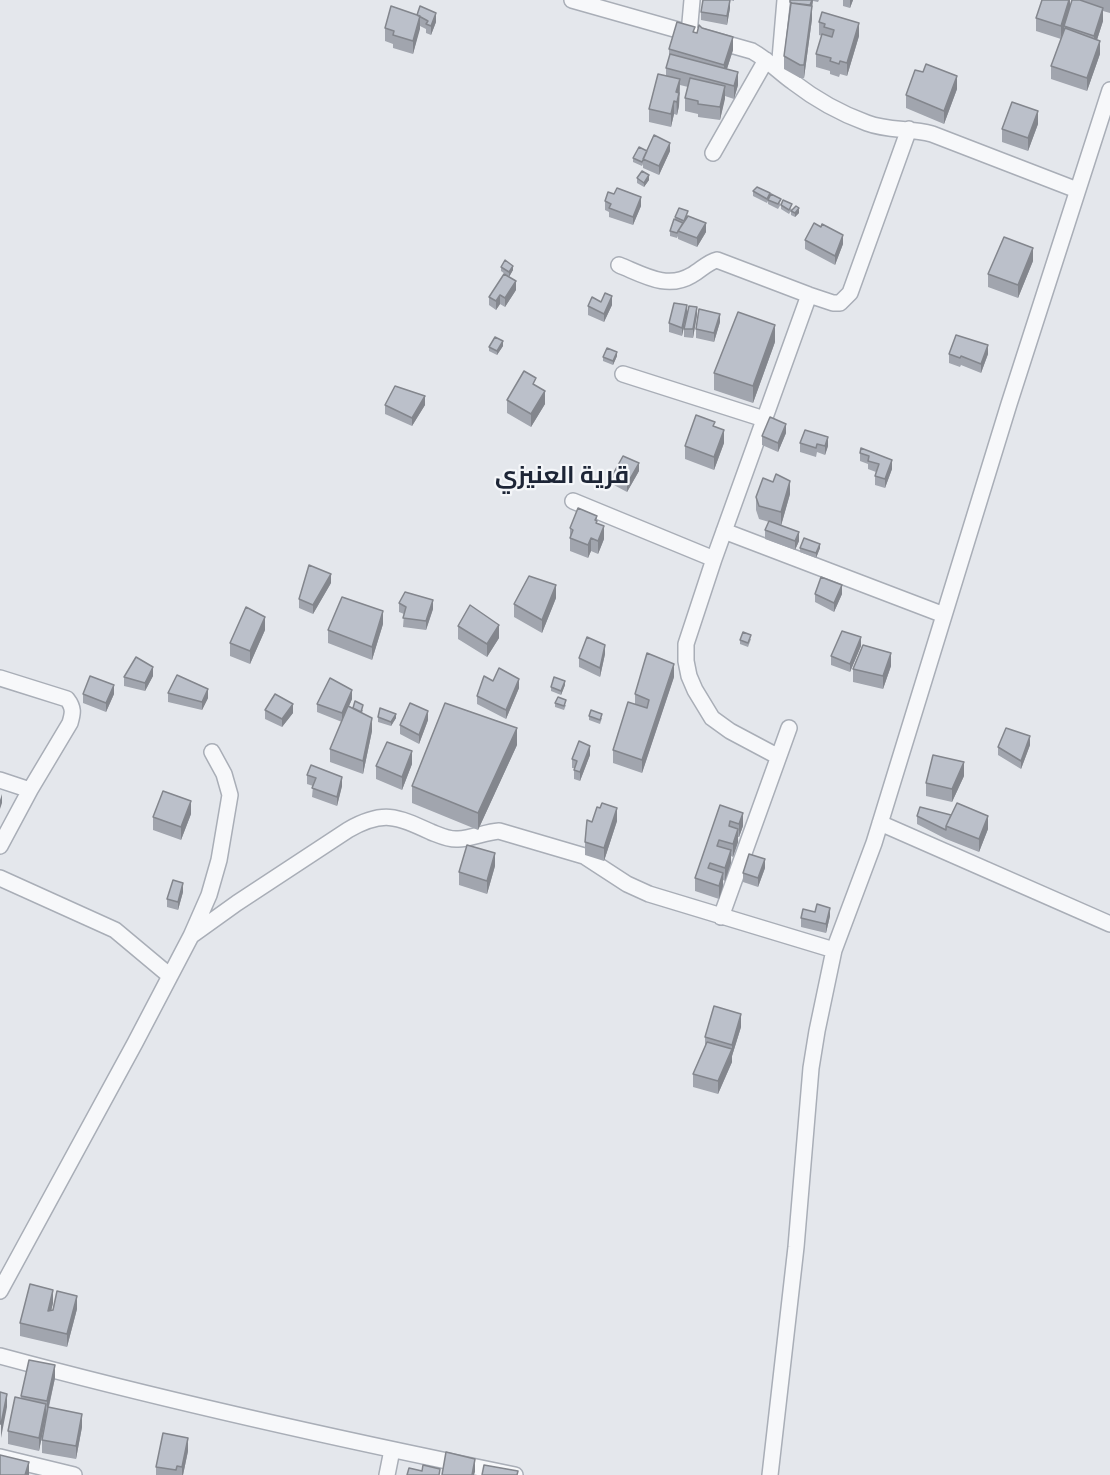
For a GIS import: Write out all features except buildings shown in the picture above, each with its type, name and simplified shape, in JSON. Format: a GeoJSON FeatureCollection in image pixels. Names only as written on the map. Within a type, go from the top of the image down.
{"type":"FeatureCollection","features":[{"type":"Feature","properties":{"kind":"street"},"geometry":{"type":"LineString","coordinates":[[572,0],[595,3],[689,34],[752,51],[801,88],[831,106],[867,123],[932,134],[1077,190]]}},
{"type":"Feature","properties":{"kind":"street"},"geometry":{"type":"LineString","coordinates":[[689,34],[692,0]]}},
{"type":"Feature","properties":{"kind":"street"},"geometry":{"type":"LineString","coordinates":[[780,71],[785,0]]}},
{"type":"Feature","properties":{"kind":"street"},"geometry":{"type":"LineString","coordinates":[[713,153],[766,60]]}},
{"type":"Feature","properties":{"kind":"street"},"geometry":{"type":"LineString","coordinates":[[771,1475],[796,1247],[811,1068],[834,950],[880,823],[1110,90]]}},
{"type":"Feature","properties":{"kind":"street"},"geometry":{"type":"LineString","coordinates":[[619,265],[665,282],[675,283],[694,274],[711,261],[717,260],[809,295],[840,303],[849,292],[909,129]]}},
{"type":"Feature","properties":{"kind":"street"},"geometry":{"type":"LineString","coordinates":[[777,756],[730,731],[712,718],[694,690],[686,661],[686,644],[714,559],[809,295]]}},
{"type":"Feature","properties":{"kind":"street"},"geometry":{"type":"LineString","coordinates":[[623,374],[764,419]]}},
{"type":"Feature","properties":{"kind":"street"},"geometry":{"type":"LineString","coordinates":[[573,501],[714,559]]}},
{"type":"Feature","properties":{"kind":"street"},"geometry":{"type":"LineString","coordinates":[[724,531],[944,615]]}},
{"type":"Feature","properties":{"kind":"street"},"geometry":{"type":"LineString","coordinates":[[0,678],[67,699],[72,705],[73,712],[70,723],[0,846]]}},
{"type":"Feature","properties":{"kind":"street"},"geometry":{"type":"LineString","coordinates":[[721,917],[777,756],[789,728]]}},
{"type":"Feature","properties":{"kind":"street"},"geometry":{"type":"LineString","coordinates":[[0,1291],[170,976],[209,895],[228,815],[230,795],[228,785],[212,752]]}},
{"type":"Feature","properties":{"kind":"street"},"geometry":{"type":"LineString","coordinates":[[0,780],[30,790]]}},
{"type":"Feature","properties":{"kind":"street"},"geometry":{"type":"LineString","coordinates":[[191,936],[348,830],[377,818],[399,818],[443,837],[458,839],[492,831],[517,835],[585,856],[627,884],[649,894],[834,950]]}},
{"type":"Feature","properties":{"kind":"street"},"geometry":{"type":"LineString","coordinates":[[880,823],[1110,924]]}},
{"type":"Feature","properties":{"kind":"street"},"geometry":{"type":"LineString","coordinates":[[0,878],[115,930],[170,976]]}},
{"type":"Feature","properties":{"kind":"street"},"geometry":{"type":"LineString","coordinates":[[0,1356],[105,1384],[392,1450],[515,1475]]}},
{"type":"Feature","properties":{"kind":"street"},"geometry":{"type":"LineString","coordinates":[[387,1475],[392,1450]]}},
{"type":"Feature","properties":{"kind":"street"},"geometry":{"type":"LineString","coordinates":[[0,1457],[53,1473],[74,1475]]}},
{"type":"Feature","properties":{"kind":"district","name":"قرية العنيزي"},"geometry":{"type":"Point","coordinates":[562,477]}}]}
